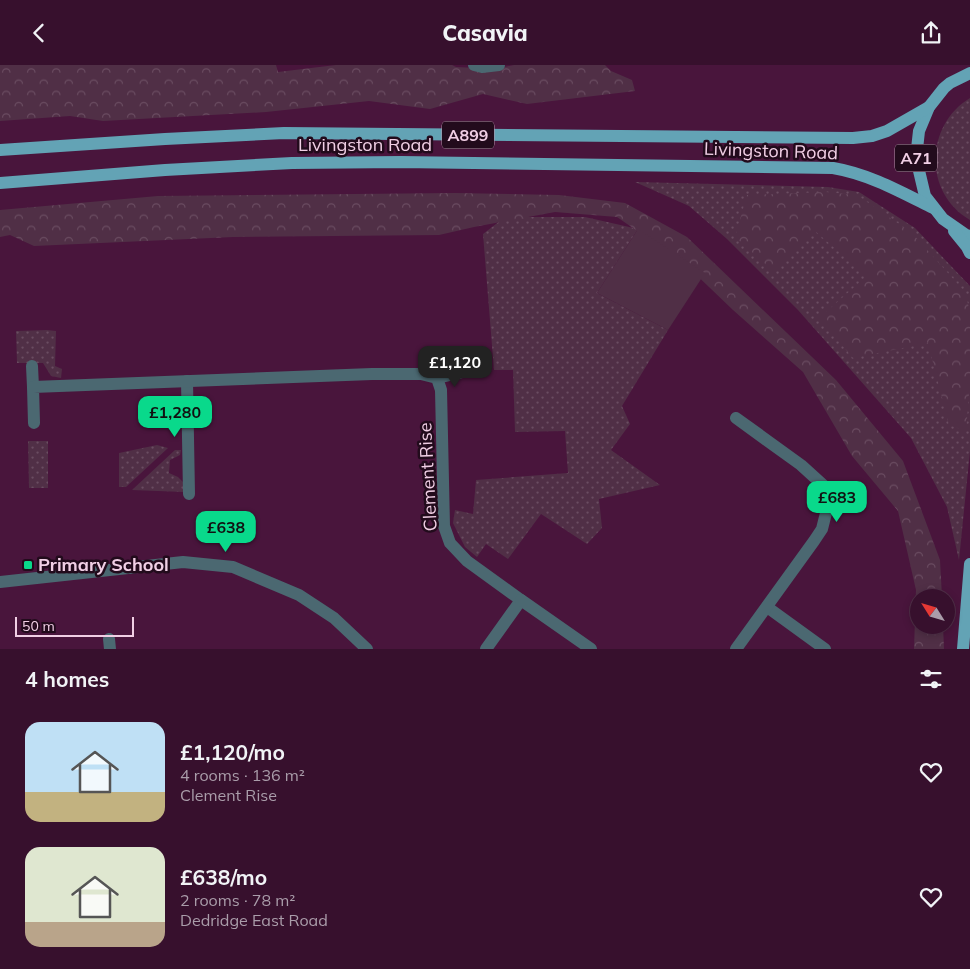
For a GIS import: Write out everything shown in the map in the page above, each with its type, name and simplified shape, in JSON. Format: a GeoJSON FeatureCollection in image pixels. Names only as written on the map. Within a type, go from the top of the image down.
{"type":"FeatureCollection","features":[{"type":"Feature","properties":{"kind":"main road"},"geometry":{"type":"LineString","coordinates":[[953,81],[963,65]]}},
{"type":"Feature","properties":{"kind":"main road","name":"A71"},"geometry":{"type":"LineString","coordinates":[[970,73],[953,81],[944,88],[929,107],[919,131],[916,158],[924,196],[970,253]]}},
{"type":"Feature","properties":{"kind":"main road","name":"Livingston Road"},"geometry":{"type":"LineString","coordinates":[[0,150],[284,133],[853,138],[872,136],[887,131],[929,107]]}},
{"type":"Feature","properties":{"kind":"main road","name":"Livingston Road"},"geometry":{"type":"LineString","coordinates":[[0,183],[165,170],[292,163],[401,162],[833,168],[865,176],[933,208]]}},
{"type":"Feature","properties":{"kind":"main road","name":"A71"},"geometry":{"type":"LineString","coordinates":[[943,219],[970,236]]}},
{"type":"Feature","properties":{"kind":"main road"},"geometry":{"type":"LineString","coordinates":[[962,649],[970,564]]}},
{"type":"Feature","properties":{"kind":"street"},"geometry":{"type":"LineString","coordinates":[[474,65],[482,67],[499,65]]}},
{"type":"Feature","properties":{"kind":"street"},"geometry":{"type":"LineString","coordinates":[[32,366],[34,423]]}},
{"type":"Feature","properties":{"kind":"street"},"geometry":{"type":"LineString","coordinates":[[33,387],[372,374],[421,374],[437,378],[467,371]]}},
{"type":"Feature","properties":{"kind":"street","name":"Clement Rise"},"geometry":{"type":"LineString","coordinates":[[437,378],[441,390],[444,526],[450,543],[467,561],[591,649]]}},
{"type":"Feature","properties":{"kind":"street"},"geometry":{"type":"LineString","coordinates":[[187,381],[189,494]]}},
{"type":"Feature","properties":{"kind":"street"},"geometry":{"type":"LineString","coordinates":[[736,417],[801,465],[823,485],[828,505],[822,529],[736,649]]}},
{"type":"Feature","properties":{"kind":"street"},"geometry":{"type":"LineString","coordinates":[[0,583],[184,562],[233,567],[299,595],[334,618],[367,649]]}},
{"type":"Feature","properties":{"kind":"street"},"geometry":{"type":"LineString","coordinates":[[486,649],[521,599]]}},
{"type":"Feature","properties":{"kind":"street"},"geometry":{"type":"LineString","coordinates":[[766,607],[825,649]]}},
{"type":"Feature","properties":{"kind":"green space"},"geometry":{"type":"Polygon","coordinates":[[[0,65],[276,65],[278,72],[336,65],[452,65],[456,67],[495,69],[514,65],[605,65],[611,71],[632,80],[635,91],[527,104],[483,94],[430,109],[369,101],[266,112],[103,121],[70,116],[0,121],[0,65]]]}},
{"type":"Feature","properties":{"kind":"green space"},"geometry":{"type":"Polygon","coordinates":[[[970,98],[970,220],[955,208],[944,193],[937,177],[936,159],[938,141],[944,125],[955,110],[970,98]]]}},
{"type":"Feature","properties":{"kind":"green space"},"geometry":{"type":"Polygon","coordinates":[[[635,182],[828,187],[859,192],[915,228],[970,286],[970,451],[959,560],[947,507],[911,438],[798,310],[727,239],[689,206],[635,182]]]}},
{"type":"Feature","properties":{"kind":"green space"},"geometry":{"type":"Polygon","coordinates":[[[826,192],[857,195],[912,233],[965,292],[970,312],[970,381],[966,431],[949,425],[928,343],[853,358],[819,318],[867,276],[815,231],[773,271],[735,237],[747,195],[826,192]]]}},
{"type":"Feature","properties":{"kind":"green space"},"geometry":{"type":"Polygon","coordinates":[[[455,193],[559,195],[625,203],[687,237],[836,380],[903,461],[940,560],[942,589],[916,589],[898,511],[852,456],[803,372],[733,310],[685,264],[617,217],[555,212],[439,235],[233,237],[34,246],[10,235],[0,237],[0,210],[158,196],[455,193]]]}},
{"type":"Feature","properties":{"kind":"green space"},"geometry":{"type":"Polygon","coordinates":[[[505,217],[585,217],[638,229],[597,293],[668,330],[622,406],[630,424],[611,450],[660,485],[599,499],[602,528],[587,544],[541,514],[508,559],[486,544],[477,557],[465,547],[453,523],[455,510],[473,514],[476,480],[568,473],[565,431],[515,432],[513,370],[494,370],[483,234],[505,217]]]}},
{"type":"Feature","properties":{"kind":"green space"},"geometry":{"type":"Polygon","coordinates":[[[638,229],[705,273],[668,330],[597,293],[638,229]]]}},
{"type":"Feature","properties":{"kind":"green space"},"geometry":{"type":"Polygon","coordinates":[[[16,331],[56,331],[55,366],[62,369],[61,378],[51,376],[43,363],[17,363],[16,331]]]}},
{"type":"Feature","properties":{"kind":"green space"},"geometry":{"type":"Polygon","coordinates":[[[28,441],[48,441],[48,488],[29,488],[28,441]]]}},
{"type":"Feature","properties":{"kind":"green space"},"geometry":{"type":"Polygon","coordinates":[[[157,445],[168,448],[126,487],[119,487],[119,453],[157,445]]]}},
{"type":"Feature","properties":{"kind":"green space"},"geometry":{"type":"Polygon","coordinates":[[[175,450],[181,450],[180,455],[170,460],[169,473],[178,477],[184,483],[184,492],[132,490],[175,450]]]}},
{"type":"Feature","properties":{"kind":"green space"},"geometry":{"type":"Polygon","coordinates":[[[915,634],[943,634],[944,649],[914,649],[915,634]]]}},
{"type":"Feature","properties":{"kind":"place","name":"Primary School"},"geometry":{"type":"Point","coordinates":[28,565]}}]}
